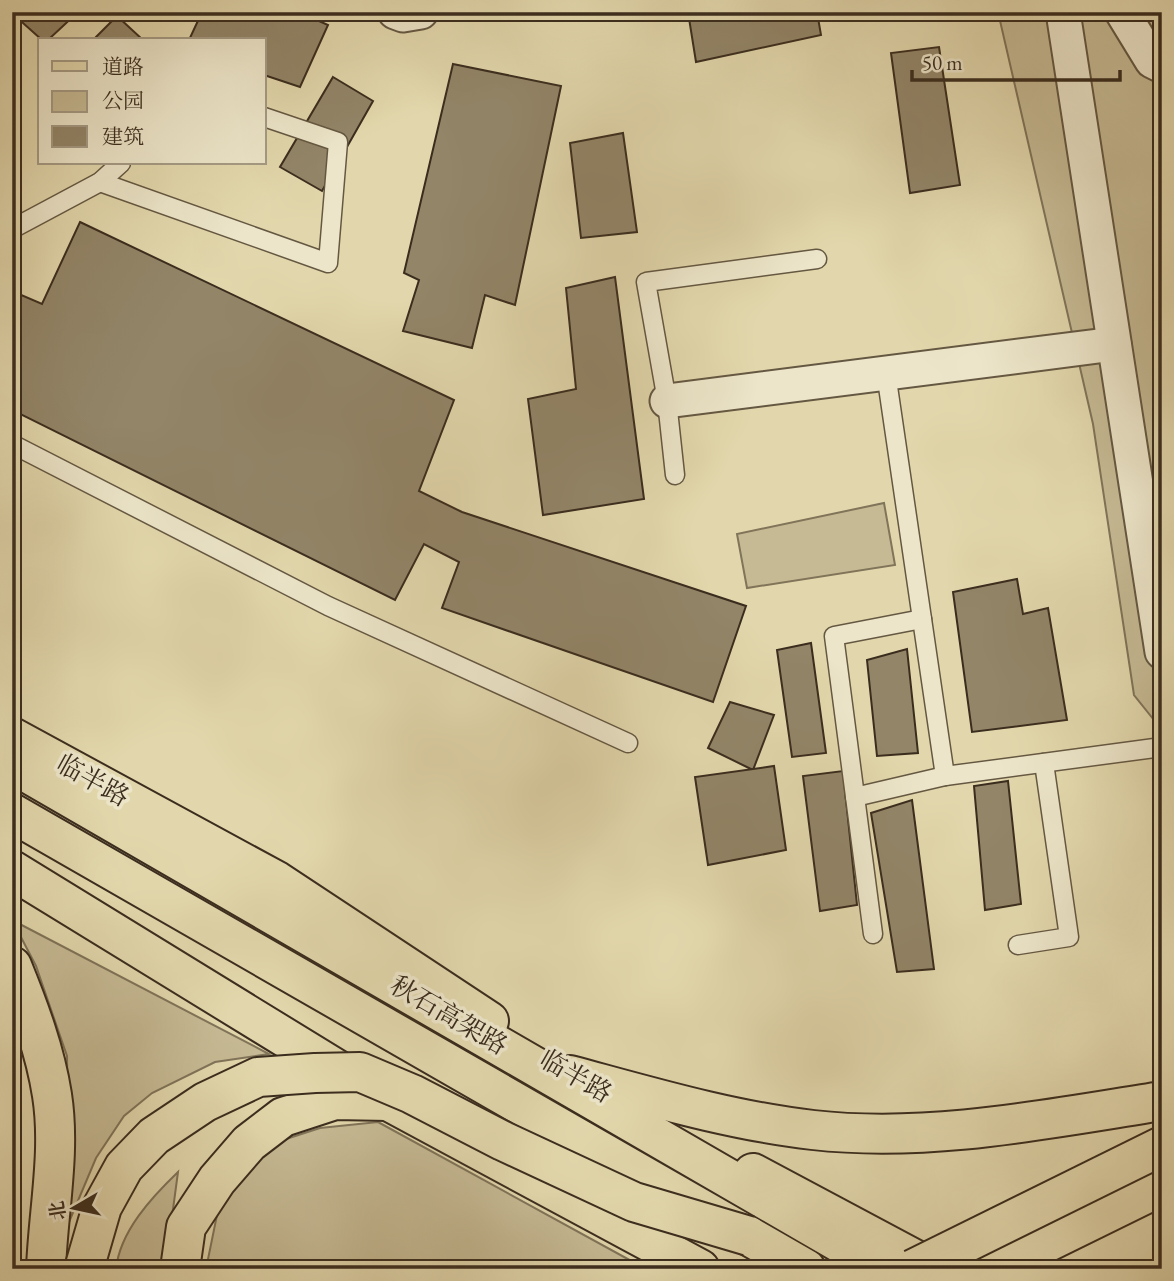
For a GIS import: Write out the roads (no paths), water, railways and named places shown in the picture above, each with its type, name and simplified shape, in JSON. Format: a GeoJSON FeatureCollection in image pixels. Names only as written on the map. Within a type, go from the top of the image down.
{"type":"FeatureCollection","features":[{"type":"Feature","properties":{"kind":"main road","name":"临半路"},"geometry":{"type":"LineString","coordinates":[[12,737],[277,881],[569,1075],[933,1269]]}},
{"type":"Feature","properties":{"kind":"main road","name":"秋石高架路"},"geometry":{"type":"LineString","coordinates":[[12,764],[885,1269]]}},
{"type":"Feature","properties":{"kind":"main road","name":"秋石高架路"},"geometry":{"type":"LineString","coordinates":[[12,813],[806,1269]]}},
{"type":"Feature","properties":{"kind":"main road"},"geometry":{"type":"LineString","coordinates":[[12,870],[390,1101],[700,1269]]}},
{"type":"Feature","properties":{"kind":"main road"},"geometry":{"type":"LineString","coordinates":[[12,966],[38,1030],[52,1097],[54,1158],[46,1269]]}},
{"type":"Feature","properties":{"kind":"main road"},"geometry":{"type":"LineString","coordinates":[[84,1269],[102,1207],[124,1167],[154,1136],[205,1102],[258,1077],[315,1073],[360,1072],[412,1094],[503,1141],[634,1202],[749,1236]]}},
{"type":"Feature","properties":{"kind":"main road"},"geometry":{"type":"LineString","coordinates":[[569,1075],[660,1099],[813,1130],[910,1134],[998,1126],[1162,1101]]}},
{"type":"Feature","properties":{"kind":"main road"},"geometry":{"type":"LineString","coordinates":[[180,1269],[186,1227],[217,1180],[249,1143],[284,1117],[335,1100],[390,1101]]}},
{"type":"Feature","properties":{"kind":"main road"},"geometry":{"type":"LineString","coordinates":[[913,1269],[1162,1146]]}},
{"type":"Feature","properties":{"kind":"main road"},"geometry":{"type":"LineString","coordinates":[[993,1269],[1162,1186]]}},
{"type":"Feature","properties":{"kind":"street"},"geometry":{"type":"LineString","coordinates":[[395,12],[403,15],[421,12]]}},
{"type":"Feature","properties":{"kind":"street"},"geometry":{"type":"LineString","coordinates":[[1063,12],[1162,652]]}},
{"type":"Feature","properties":{"kind":"street"},"geometry":{"type":"LineString","coordinates":[[1122,12],[1152,61],[1162,66]]}},
{"type":"Feature","properties":{"kind":"street"},"geometry":{"type":"LineString","coordinates":[[667,401],[1114,344]]}},
{"type":"Feature","properties":{"kind":"lane"},"geometry":{"type":"LineString","coordinates":[[100,182],[328,264],[338,142],[266,118]]}},
{"type":"Feature","properties":{"kind":"lane"},"geometry":{"type":"LineString","coordinates":[[12,229],[100,182],[120,164]]}},
{"type":"Feature","properties":{"kind":"lane"},"geometry":{"type":"LineString","coordinates":[[675,475],[667,401],[646,282],[817,259]]}},
{"type":"Feature","properties":{"kind":"lane"},"geometry":{"type":"LineString","coordinates":[[886,373],[945,776]]}},
{"type":"Feature","properties":{"kind":"lane"},"geometry":{"type":"LineString","coordinates":[[12,444],[328,606],[628,743]]}},
{"type":"Feature","properties":{"kind":"lane"},"geometry":{"type":"LineString","coordinates":[[873,934],[834,636],[922,619]]}},
{"type":"Feature","properties":{"kind":"lane"},"geometry":{"type":"LineString","coordinates":[[855,797],[945,776],[1162,747]]}},
{"type":"Feature","properties":{"kind":"lane"},"geometry":{"type":"LineString","coordinates":[[1018,945],[1069,937],[1044,763]]}}]}
